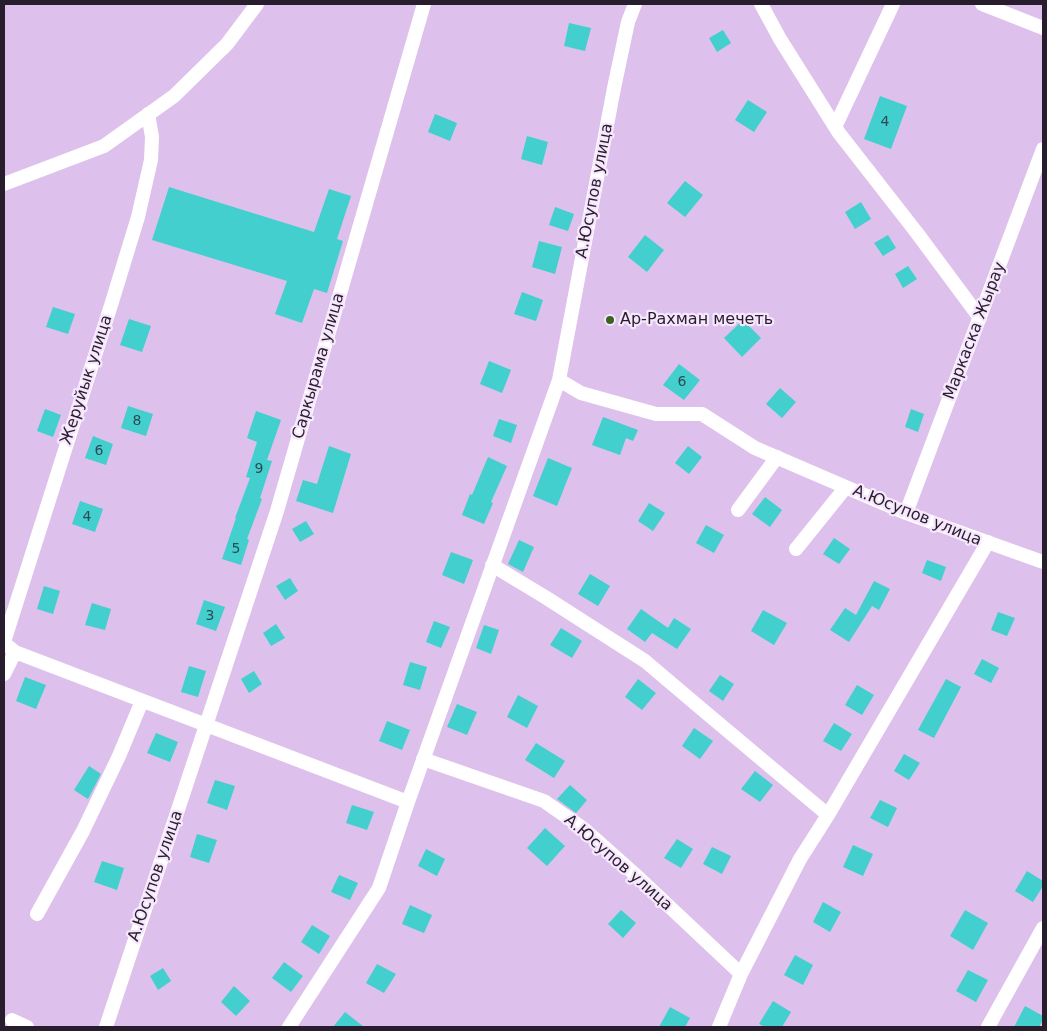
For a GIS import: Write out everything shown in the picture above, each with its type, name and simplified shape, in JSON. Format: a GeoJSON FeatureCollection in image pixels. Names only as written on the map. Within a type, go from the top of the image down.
{"type":"FeatureCollection","features":[{"type":"Feature","properties":{"kind":"street"},"geometry":{"type":"LineString","coordinates":[[4,184],[104,146],[174,96],[227,44],[257,4]]}},
{"type":"Feature","properties":{"kind":"street","name":"Саркырама улица"},"geometry":{"type":"LineString","coordinates":[[207,725],[277,511],[424,4]]}},
{"type":"Feature","properties":{"kind":"street","name":"А.Юсупов улица"},"geometry":{"type":"LineString","coordinates":[[289,1027],[379,888],[423,759],[559,380],[614,88],[628,22],[635,4]]}},
{"type":"Feature","properties":{"kind":"street"},"geometry":{"type":"LineString","coordinates":[[761,4],[780,39],[835,127],[980,318]]}},
{"type":"Feature","properties":{"kind":"street"},"geometry":{"type":"LineString","coordinates":[[835,127],[893,4]]}},
{"type":"Feature","properties":{"kind":"street"},"geometry":{"type":"LineString","coordinates":[[982,4],[1043,28]]}},
{"type":"Feature","properties":{"kind":"street","name":"Жеруйык улица"},"geometry":{"type":"LineString","coordinates":[[4,674],[7,646],[138,217],[151,160],[152,137],[148,114]]}},
{"type":"Feature","properties":{"kind":"street","name":"Маркаска Жырау"},"geometry":{"type":"LineString","coordinates":[[906,513],[1043,149]]}},
{"type":"Feature","properties":{"kind":"street","name":"А.Юсупов улица"},"geometry":{"type":"LineString","coordinates":[[559,380],[581,393],[656,414],[702,414],[755,448],[906,513],[988,542],[828,815],[800,859],[740,974],[719,1027]]}},
{"type":"Feature","properties":{"kind":"street"},"geometry":{"type":"LineString","coordinates":[[738,510],[777,457]]}},
{"type":"Feature","properties":{"kind":"street"},"geometry":{"type":"LineString","coordinates":[[796,549],[846,487]]}},
{"type":"Feature","properties":{"kind":"street"},"geometry":{"type":"LineString","coordinates":[[988,542],[1043,562]]}},
{"type":"Feature","properties":{"kind":"street"},"geometry":{"type":"LineString","coordinates":[[492,565],[645,661],[828,815]]}},
{"type":"Feature","properties":{"kind":"street"},"geometry":{"type":"LineString","coordinates":[[7,646],[142,701],[408,802]]}},
{"type":"Feature","properties":{"kind":"street"},"geometry":{"type":"LineString","coordinates":[[37,914],[82,831],[119,756],[142,701]]}},
{"type":"Feature","properties":{"kind":"street","name":"А.Юсупов улица"},"geometry":{"type":"LineString","coordinates":[[106,1027],[207,725]]}},
{"type":"Feature","properties":{"kind":"street","name":"А.Юсупов улица"},"geometry":{"type":"LineString","coordinates":[[423,759],[544,801],[591,836],[640,879],[740,974]]}},
{"type":"Feature","properties":{"kind":"street"},"geometry":{"type":"LineString","coordinates":[[988,1027],[1043,928]]}},
{"type":"Feature","properties":{"kind":"street"},"geometry":{"type":"LineString","coordinates":[[12,1020],[27,1027]]}},
{"type":"Feature","properties":{"kind":"building"},"geometry":{"type":"Polygon","coordinates":[[[569,23],[591,28],[585,51],[564,46],[569,23]]]}},
{"type":"Feature","properties":{"kind":"building"},"geometry":{"type":"Polygon","coordinates":[[[723,30],[731,43],[717,52],[709,38],[723,30]]]}},
{"type":"Feature","properties":{"kind":"building"},"geometry":{"type":"Polygon","coordinates":[[[880,96],[907,106],[891,149],[864,139],[880,96]]]}},
{"type":"Feature","properties":{"kind":"building"},"geometry":{"type":"Polygon","coordinates":[[[748,100],[767,112],[754,132],[735,120],[748,100]]]}},
{"type":"Feature","properties":{"kind":"building"},"geometry":{"type":"Polygon","coordinates":[[[435,114],[457,123],[450,141],[428,132],[435,114]]]}},
{"type":"Feature","properties":{"kind":"building"},"geometry":{"type":"Polygon","coordinates":[[[527,136],[548,142],[542,165],[521,159],[527,136]]]}},
{"type":"Feature","properties":{"kind":"building"},"geometry":{"type":"Polygon","coordinates":[[[685,181],[703,195],[685,217],[667,203],[685,181]]]}},
{"type":"Feature","properties":{"kind":"building"},"geometry":{"type":"Polygon","coordinates":[[[169,187],[314,232],[329,189],[351,196],[337,239],[343,241],[327,293],[314,289],[302,323],[275,314],[287,281],[152,240],[169,187]]]}},
{"type":"Feature","properties":{"kind":"building"},"geometry":{"type":"Polygon","coordinates":[[[861,202],[871,219],[855,229],[845,212],[861,202]]]}},
{"type":"Feature","properties":{"kind":"building"},"geometry":{"type":"Polygon","coordinates":[[[555,207],[574,214],[568,231],[549,225],[555,207]]]}},
{"type":"Feature","properties":{"kind":"building"},"geometry":{"type":"Polygon","coordinates":[[[645,235],[664,250],[647,272],[628,257],[645,235]]]}},
{"type":"Feature","properties":{"kind":"building"},"geometry":{"type":"Polygon","coordinates":[[[888,235],[896,248],[883,256],[874,243],[888,235]]]}},
{"type":"Feature","properties":{"kind":"building"},"geometry":{"type":"Polygon","coordinates":[[[539,241],[562,247],[555,274],[532,267],[539,241]]]}},
{"type":"Feature","properties":{"kind":"building"},"geometry":{"type":"Polygon","coordinates":[[[908,266],[917,279],[903,288],[895,274],[908,266]]]}},
{"type":"Feature","properties":{"kind":"building"},"geometry":{"type":"Polygon","coordinates":[[[522,292],[543,300],[536,321],[514,314],[522,292]]]}},
{"type":"Feature","properties":{"kind":"building"},"geometry":{"type":"Polygon","coordinates":[[[53,307],[75,314],[68,334],[46,327],[53,307]]]}},
{"type":"Feature","properties":{"kind":"building"},"geometry":{"type":"Polygon","coordinates":[[[129,319],[151,326],[142,352],[120,345],[129,319]]]}},
{"type":"Feature","properties":{"kind":"building"},"geometry":{"type":"Polygon","coordinates":[[[743,320],[761,338],[742,357],[724,338],[743,320]]]}},
{"type":"Feature","properties":{"kind":"building"},"geometry":{"type":"Polygon","coordinates":[[[489,361],[511,370],[502,393],[480,384],[489,361]]]}},
{"type":"Feature","properties":{"kind":"building"},"geometry":{"type":"Polygon","coordinates":[[[679,364],[700,380],[684,400],[663,385],[679,364]]]}},
{"type":"Feature","properties":{"kind":"building"},"geometry":{"type":"Polygon","coordinates":[[[780,388],[796,402],[782,418],[766,404],[780,388]]]}},
{"type":"Feature","properties":{"kind":"building"},"geometry":{"type":"Polygon","coordinates":[[[128,406],[153,414],[146,436],[121,428],[128,406]]]}},
{"type":"Feature","properties":{"kind":"building"},"geometry":{"type":"Polygon","coordinates":[[[45,409],[61,415],[53,437],[37,431],[45,409]]]}},
{"type":"Feature","properties":{"kind":"building"},"geometry":{"type":"Polygon","coordinates":[[[911,409],[924,414],[918,432],[905,427],[911,409]]]}},
{"type":"Feature","properties":{"kind":"building"},"geometry":{"type":"Polygon","coordinates":[[[256,411],[281,420],[267,460],[272,461],[260,498],[262,499],[247,539],[249,540],[241,565],[222,559],[250,478],[246,477],[257,442],[247,438],[256,411]]]}},
{"type":"Feature","properties":{"kind":"building"},"geometry":{"type":"Polygon","coordinates":[[[603,417],[638,430],[633,441],[626,438],[620,455],[592,445],[603,417]]]}},
{"type":"Feature","properties":{"kind":"building"},"geometry":{"type":"Polygon","coordinates":[[[499,419],[517,425],[511,443],[493,436],[499,419]]]}},
{"type":"Feature","properties":{"kind":"building"},"geometry":{"type":"Polygon","coordinates":[[[93,436],[113,444],[106,465],[85,458],[93,436]]]}},
{"type":"Feature","properties":{"kind":"building"},"geometry":{"type":"Polygon","coordinates":[[[329,446],[351,454],[333,513],[296,501],[303,480],[317,484],[329,446]]]}},
{"type":"Feature","properties":{"kind":"building"},"geometry":{"type":"Polygon","coordinates":[[[688,446],[702,457],[689,474],[675,463],[688,446]]]}},
{"type":"Feature","properties":{"kind":"building"},"geometry":{"type":"Polygon","coordinates":[[[488,457],[507,466],[491,502],[493,503],[484,524],[462,515],[488,457]]]}},
{"type":"Feature","properties":{"kind":"building"},"geometry":{"type":"Polygon","coordinates":[[[548,458],[572,468],[557,506],[533,496],[548,458]]]}},
{"type":"Feature","properties":{"kind":"building"},"geometry":{"type":"Polygon","coordinates":[[[765,497],[782,510],[770,527],[752,514],[765,497]]]}},
{"type":"Feature","properties":{"kind":"building"},"geometry":{"type":"Polygon","coordinates":[[[80,501],[103,509],[95,532],[72,524],[80,501]]]}},
{"type":"Feature","properties":{"kind":"building"},"geometry":{"type":"Polygon","coordinates":[[[649,503],[665,513],[653,531],[638,521],[649,503]]]}},
{"type":"Feature","properties":{"kind":"building"},"geometry":{"type":"Polygon","coordinates":[[[306,521],[314,534],[300,542],[292,529],[306,521]]]}},
{"type":"Feature","properties":{"kind":"building"},"geometry":{"type":"Polygon","coordinates":[[[706,525],[724,535],[714,553],[696,543],[706,525]]]}},
{"type":"Feature","properties":{"kind":"building"},"geometry":{"type":"Polygon","coordinates":[[[834,538],[850,549],[839,564],[823,554],[834,538]]]}},
{"type":"Feature","properties":{"kind":"building"},"geometry":{"type":"Polygon","coordinates":[[[519,540],[534,547],[523,572],[508,564],[519,540]]]}},
{"type":"Feature","properties":{"kind":"building"},"geometry":{"type":"Polygon","coordinates":[[[451,552],[473,560],[464,584],[442,575],[451,552]]]}},
{"type":"Feature","properties":{"kind":"building"},"geometry":{"type":"Polygon","coordinates":[[[927,560],[946,567],[941,581],[922,573],[927,560]]]}},
{"type":"Feature","properties":{"kind":"building"},"geometry":{"type":"Polygon","coordinates":[[[590,574],[610,586],[598,606],[578,594],[590,574]]]}},
{"type":"Feature","properties":{"kind":"building"},"geometry":{"type":"Polygon","coordinates":[[[290,578],[298,591],[285,600],[276,586],[290,578]]]}},
{"type":"Feature","properties":{"kind":"building"},"geometry":{"type":"Polygon","coordinates":[[[874,581],[890,589],[879,610],[872,606],[849,642],[830,630],[845,608],[856,615],[874,581]]]}},
{"type":"Feature","properties":{"kind":"building"},"geometry":{"type":"Polygon","coordinates":[[[44,586],[60,591],[53,614],[37,609],[44,586]]]}},
{"type":"Feature","properties":{"kind":"building"},"geometry":{"type":"Polygon","coordinates":[[[204,600],[225,607],[216,631],[196,624],[204,600]]]}},
{"type":"Feature","properties":{"kind":"building"},"geometry":{"type":"Polygon","coordinates":[[[92,603],[111,609],[105,630],[85,625],[92,603]]]}},
{"type":"Feature","properties":{"kind":"building"},"geometry":{"type":"Polygon","coordinates":[[[641,609],[668,628],[674,618],[691,629],[677,649],[652,633],[645,642],[627,629],[641,609]]]}},
{"type":"Feature","properties":{"kind":"building"},"geometry":{"type":"Polygon","coordinates":[[[763,610],[787,623],[774,645],[751,631],[763,610]]]}},
{"type":"Feature","properties":{"kind":"building"},"geometry":{"type":"Polygon","coordinates":[[[998,612],[1015,618],[1007,636],[991,630],[998,612]]]}},
{"type":"Feature","properties":{"kind":"building"},"geometry":{"type":"Polygon","coordinates":[[[434,621],[450,627],[441,648],[426,642],[434,621]]]}},
{"type":"Feature","properties":{"kind":"building"},"geometry":{"type":"Polygon","coordinates":[[[276,624],[285,638],[271,646],[263,633],[276,624]]]}},
{"type":"Feature","properties":{"kind":"building"},"geometry":{"type":"Polygon","coordinates":[[[484,625],[499,630],[491,654],[476,648],[484,625]]]}},
{"type":"Feature","properties":{"kind":"building"},"geometry":{"type":"Polygon","coordinates":[[[561,628],[582,641],[572,658],[550,645],[561,628]]]}},
{"type":"Feature","properties":{"kind":"building"},"geometry":{"type":"Polygon","coordinates":[[[982,659],[999,668],[991,683],[974,674],[982,659]]]}},
{"type":"Feature","properties":{"kind":"building"},"geometry":{"type":"Polygon","coordinates":[[[410,662],[427,667],[420,690],[403,685],[410,662]]]}},
{"type":"Feature","properties":{"kind":"building"},"geometry":{"type":"Polygon","coordinates":[[[189,666],[206,671],[198,697],[181,692],[189,666]]]}},
{"type":"Feature","properties":{"kind":"building"},"geometry":{"type":"Polygon","coordinates":[[[254,671],[262,684],[249,693],[241,679],[254,671]]]}},
{"type":"Feature","properties":{"kind":"building"},"geometry":{"type":"Polygon","coordinates":[[[720,675],[734,684],[723,701],[709,691],[720,675]]]}},
{"type":"Feature","properties":{"kind":"building"},"geometry":{"type":"Polygon","coordinates":[[[25,677],[46,685],[36,709],[16,701],[25,677]]]}},
{"type":"Feature","properties":{"kind":"building"},"geometry":{"type":"Polygon","coordinates":[[[638,679],[656,693],[642,710],[625,697],[638,679]]]}},
{"type":"Feature","properties":{"kind":"building"},"geometry":{"type":"Polygon","coordinates":[[[946,679],[961,687],[934,738],[918,730],[946,679]]]}},
{"type":"Feature","properties":{"kind":"building"},"geometry":{"type":"Polygon","coordinates":[[[857,685],[874,695],[862,715],[845,705],[857,685]]]}},
{"type":"Feature","properties":{"kind":"building"},"geometry":{"type":"Polygon","coordinates":[[[518,695],[538,706],[527,728],[507,717],[518,695]]]}},
{"type":"Feature","properties":{"kind":"building"},"geometry":{"type":"Polygon","coordinates":[[[457,704],[477,712],[467,735],[447,727],[457,704]]]}},
{"type":"Feature","properties":{"kind":"building"},"geometry":{"type":"Polygon","coordinates":[[[387,721],[410,730],[402,750],[379,741],[387,721]]]}},
{"type":"Feature","properties":{"kind":"building"},"geometry":{"type":"Polygon","coordinates":[[[834,723],[852,734],[841,751],[823,741],[834,723]]]}},
{"type":"Feature","properties":{"kind":"building"},"geometry":{"type":"Polygon","coordinates":[[[694,728],[713,741],[700,759],[682,746],[694,728]]]}},
{"type":"Feature","properties":{"kind":"building"},"geometry":{"type":"Polygon","coordinates":[[[156,733],[178,742],[170,762],[147,753],[156,733]]]}},
{"type":"Feature","properties":{"kind":"building"},"geometry":{"type":"Polygon","coordinates":[[[536,743],[565,761],[554,778],[525,760],[536,743]]]}},
{"type":"Feature","properties":{"kind":"building"},"geometry":{"type":"Polygon","coordinates":[[[904,754],[920,763],[909,780],[894,771],[904,754]]]}},
{"type":"Feature","properties":{"kind":"building"},"geometry":{"type":"Polygon","coordinates":[[[89,766],[101,774],[88,799],[74,790],[89,766]]]}},
{"type":"Feature","properties":{"kind":"building"},"geometry":{"type":"Polygon","coordinates":[[[755,771],[773,785],[760,802],[741,789],[755,771]]]}},
{"type":"Feature","properties":{"kind":"building"},"geometry":{"type":"Polygon","coordinates":[[[215,780],[235,786],[227,810],[207,803],[215,780]]]}},
{"type":"Feature","properties":{"kind":"building"},"geometry":{"type":"Polygon","coordinates":[[[570,785],[587,800],[576,813],[557,799],[570,785]]]}},
{"type":"Feature","properties":{"kind":"building"},"geometry":{"type":"Polygon","coordinates":[[[880,800],[897,808],[888,827],[870,818],[880,800]]]}},
{"type":"Feature","properties":{"kind":"building"},"geometry":{"type":"Polygon","coordinates":[[[352,805],[374,812],[367,830],[346,823],[352,805]]]}},
{"type":"Feature","properties":{"kind":"building"},"geometry":{"type":"Polygon","coordinates":[[[545,828],[565,846],[547,866],[527,848],[545,828]]]}},
{"type":"Feature","properties":{"kind":"building"},"geometry":{"type":"Polygon","coordinates":[[[197,834],[217,840],[209,863],[190,857],[197,834]]]}},
{"type":"Feature","properties":{"kind":"building"},"geometry":{"type":"Polygon","coordinates":[[[677,839],[693,849],[681,868],[664,858],[677,839]]]}},
{"type":"Feature","properties":{"kind":"building"},"geometry":{"type":"Polygon","coordinates":[[[853,845],[873,854],[863,876],[843,867],[853,845]]]}},
{"type":"Feature","properties":{"kind":"building"},"geometry":{"type":"Polygon","coordinates":[[[712,847],[731,856],[722,874],[703,864],[712,847]]]}},
{"type":"Feature","properties":{"kind":"building"},"geometry":{"type":"Polygon","coordinates":[[[426,849],[445,859],[437,876],[418,866],[426,849]]]}},
{"type":"Feature","properties":{"kind":"building"},"geometry":{"type":"Polygon","coordinates":[[[102,861],[124,868],[117,890],[94,882],[102,861]]]}},
{"type":"Feature","properties":{"kind":"building"},"geometry":{"type":"Polygon","coordinates":[[[1027,871],[1043,881],[1043,886],[1033,902],[1015,891],[1027,871]]]}},
{"type":"Feature","properties":{"kind":"building"},"geometry":{"type":"Polygon","coordinates":[[[339,875],[358,883],[350,900],[331,892],[339,875]]]}},
{"type":"Feature","properties":{"kind":"building"},"geometry":{"type":"Polygon","coordinates":[[[823,902],[841,912],[830,932],[813,922],[823,902]]]}},
{"type":"Feature","properties":{"kind":"building"},"geometry":{"type":"Polygon","coordinates":[[[410,905],[432,915],[424,933],[402,924],[410,905]]]}},
{"type":"Feature","properties":{"kind":"building"},"geometry":{"type":"Polygon","coordinates":[[[621,910],[636,923],[623,938],[608,924],[621,910]]]}},
{"type":"Feature","properties":{"kind":"building"},"geometry":{"type":"Polygon","coordinates":[[[965,910],[988,923],[973,950],[950,936],[965,910]]]}},
{"type":"Feature","properties":{"kind":"building"},"geometry":{"type":"Polygon","coordinates":[[[312,925],[330,936],[319,954],[301,942],[312,925]]]}},
{"type":"Feature","properties":{"kind":"building"},"geometry":{"type":"Polygon","coordinates":[[[795,955],[813,965],[803,985],[784,975],[795,955]]]}},
{"type":"Feature","properties":{"kind":"building"},"geometry":{"type":"Polygon","coordinates":[[[284,962],[303,976],[291,992],[272,978],[284,962]]]}},
{"type":"Feature","properties":{"kind":"building"},"geometry":{"type":"Polygon","coordinates":[[[377,964],[396,974],[384,993],[366,983],[377,964]]]}},
{"type":"Feature","properties":{"kind":"building"},"geometry":{"type":"Polygon","coordinates":[[[163,968],[171,981],[158,990],[150,976],[163,968]]]}},
{"type":"Feature","properties":{"kind":"building"},"geometry":{"type":"Polygon","coordinates":[[[968,970],[988,980],[976,1002],[956,991],[968,970]]]}},
{"type":"Feature","properties":{"kind":"building"},"geometry":{"type":"Polygon","coordinates":[[[234,986],[250,1001],[236,1016],[221,1002],[234,986]]]}},
{"type":"Feature","properties":{"kind":"building"},"geometry":{"type":"Polygon","coordinates":[[[773,1001],[791,1012],[782,1027],[765,1027],[759,1024],[773,1001]]]}},
{"type":"Feature","properties":{"kind":"building"},"geometry":{"type":"Polygon","coordinates":[[[1025,1006],[1043,1016],[1039,1027],[1014,1027],[1025,1006]]]}},
{"type":"Feature","properties":{"kind":"building"},"geometry":{"type":"Polygon","coordinates":[[[670,1007],[690,1018],[685,1027],[659,1027],[670,1007]]]}},
{"type":"Feature","properties":{"kind":"building"},"geometry":{"type":"Polygon","coordinates":[[[345,1012],[364,1027],[333,1027],[345,1012]]]}},
{"type":"Feature","properties":{"kind":"place","name":"Ар-Рахман мечеть"},"geometry":{"type":"Point","coordinates":[610,320]}}]}
